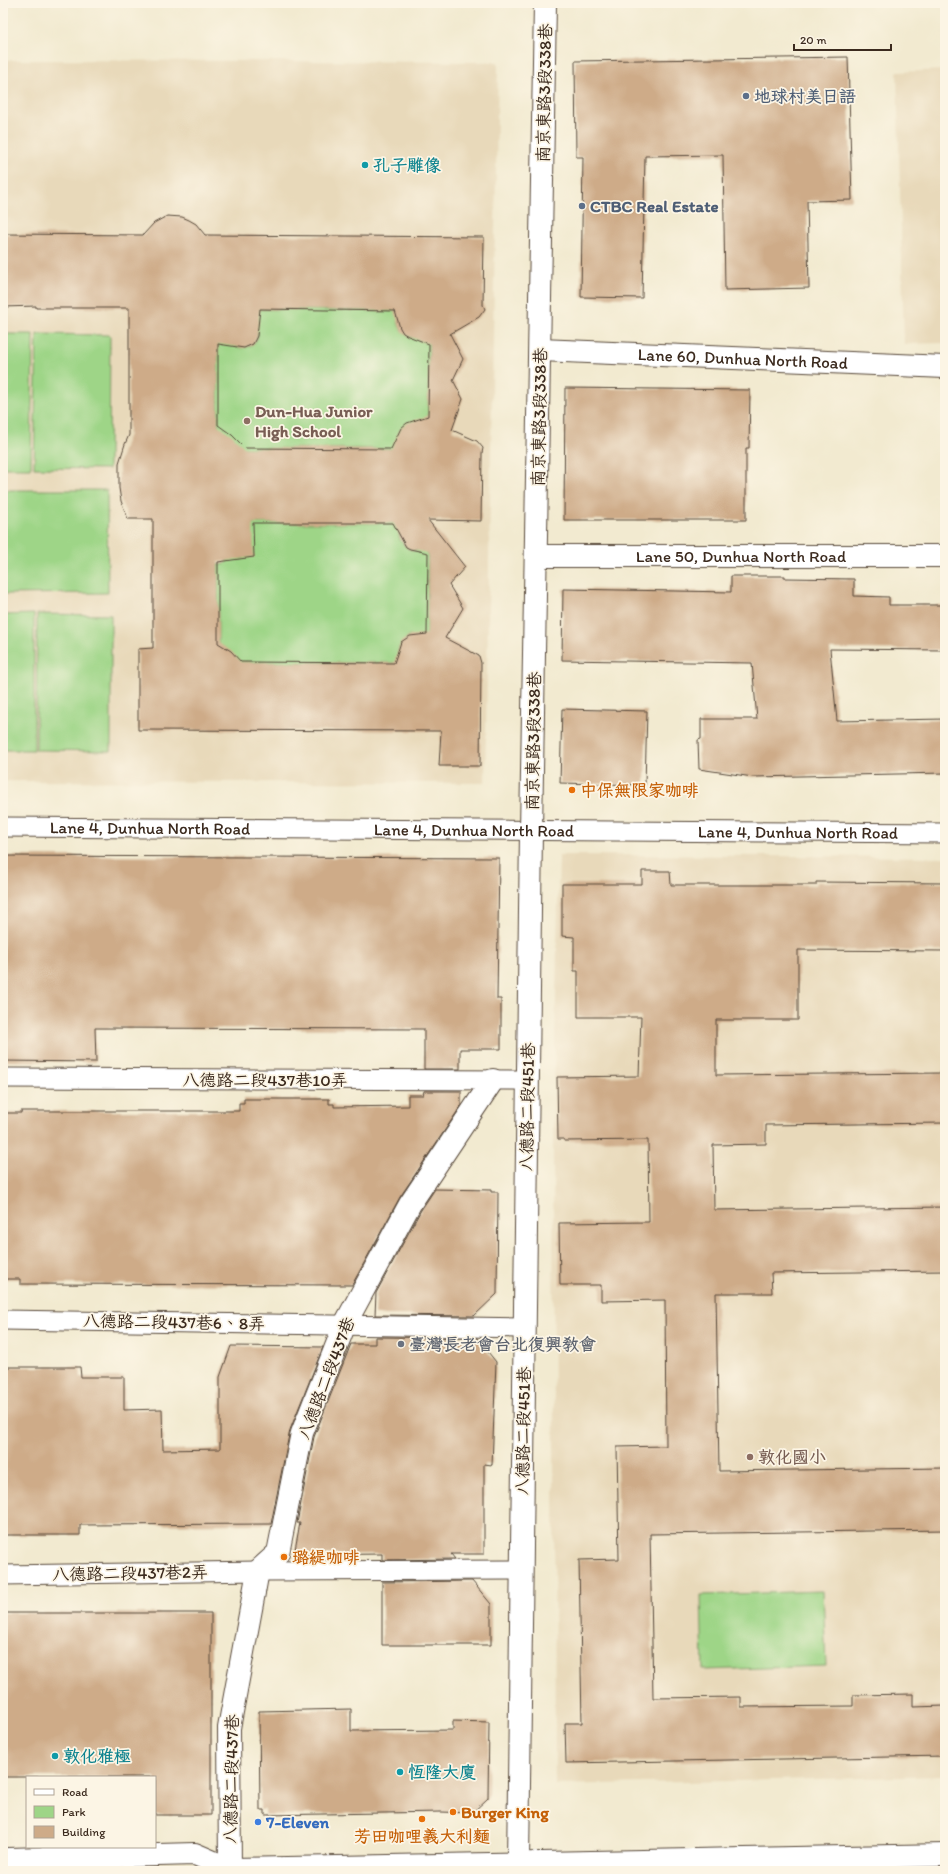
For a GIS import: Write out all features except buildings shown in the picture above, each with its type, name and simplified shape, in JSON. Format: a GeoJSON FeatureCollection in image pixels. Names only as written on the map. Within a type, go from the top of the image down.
{"type":"FeatureCollection","features":[{"type":"Feature","properties":{"kind":"street","name":"南京東路3段338巷"},"geometry":{"type":"LineString","coordinates":[[531,831],[545,3]]}},
{"type":"Feature","properties":{"kind":"street","name":"Lane 60, Dunhua North Road"},"geometry":{"type":"LineString","coordinates":[[540,350],[945,367]]}},
{"type":"Feature","properties":{"kind":"street","name":"Lane 50, Dunhua North Road"},"geometry":{"type":"LineString","coordinates":[[536,556],[945,556]]}},
{"type":"Feature","properties":{"kind":"street","name":"八德路二段451巷"},"geometry":{"type":"LineString","coordinates":[[518,1863],[531,831]]}},
{"type":"Feature","properties":{"kind":"street","name":"八德路二段437巷"},"geometry":{"type":"LineString","coordinates":[[229,1870],[229,1728],[258,1571],[278,1553],[302,1433],[345,1324],[410,1204],[493,1080]]}},
{"type":"Feature","properties":{"kind":"street"},"geometry":{"type":"LineString","coordinates":[[4,1859],[195,1854],[229,1870],[518,1863],[556,1867],[657,1866],[945,1856]]}},
{"type":"Feature","properties":{"kind":"lane","name":"Lane 4, Dunhua North Road"},"geometry":{"type":"LineString","coordinates":[[3,827],[945,833]]}},
{"type":"Feature","properties":{"kind":"lane","name":"八德路二段437巷10弄"},"geometry":{"type":"LineString","coordinates":[[3,1078],[528,1080]]}},
{"type":"Feature","properties":{"kind":"lane","name":"八德路二段437巷6、8弄"},"geometry":{"type":"LineString","coordinates":[[3,1320],[345,1324],[524,1328]]}},
{"type":"Feature","properties":{"kind":"lane","name":"八德路二段437巷2弄"},"geometry":{"type":"LineString","coordinates":[[3,1575],[258,1571],[521,1570]]}},
{"type":"Feature","properties":{"kind":"shaded area","name":"Dun-Hua Junior High School"},"geometry":{"type":"Polygon","coordinates":[[[3,60],[498,62],[485,783],[3,781],[3,60]]]}},
{"type":"Feature","properties":{"kind":"shaded area"},"geometry":{"type":"Polygon","coordinates":[[[945,70],[945,343],[904,344],[897,72],[945,70]]]}},
{"type":"Feature","properties":{"kind":"shaded area","name":"敦化國小"},"geometry":{"type":"Polygon","coordinates":[[[559,855],[945,857],[945,1776],[555,1785],[553,1138],[559,855]]]}},
{"type":"Feature","properties":{"kind":"green space"},"geometry":{"type":"Polygon","coordinates":[[[239,309],[400,311],[398,322],[405,334],[421,339],[429,331],[428,428],[399,449],[237,448],[218,435],[218,330],[234,346],[241,348],[253,344],[258,337],[258,332],[239,309]]]}},
{"type":"Feature","properties":{"kind":"green space"},"geometry":{"type":"Polygon","coordinates":[[[3,334],[33,334],[31,468],[3,468],[3,334]]]}},
{"type":"Feature","properties":{"kind":"green space"},"geometry":{"type":"Polygon","coordinates":[[[37,334],[110,335],[109,469],[34,468],[37,334]]]}},
{"type":"Feature","properties":{"kind":"green space"},"geometry":{"type":"Polygon","coordinates":[[[3,490],[107,490],[108,593],[3,594],[3,490]]]}},
{"type":"Feature","properties":{"kind":"green space"},"geometry":{"type":"Polygon","coordinates":[[[239,523],[403,523],[399,531],[399,536],[400,540],[405,546],[412,550],[420,550],[428,545],[427,641],[410,636],[403,641],[398,651],[400,663],[233,662],[218,650],[218,565],[225,564],[233,554],[241,559],[250,556],[239,523]]]}},
{"type":"Feature","properties":{"kind":"green space"},"geometry":{"type":"Polygon","coordinates":[[[34,614],[34,750],[3,750],[3,615],[34,614]]]}},
{"type":"Feature","properties":{"kind":"green space"},"geometry":{"type":"Polygon","coordinates":[[[37,614],[111,615],[111,751],[36,750],[37,614]]]}},
{"type":"Feature","properties":{"kind":"green space"},"geometry":{"type":"Polygon","coordinates":[[[823,1591],[826,1666],[703,1670],[701,1595],[823,1591]]]}},
{"type":"Feature","properties":{"kind":"place","name":"地球村美日語"},"geometry":{"type":"Point","coordinates":[746,96]}},
{"type":"Feature","properties":{"kind":"place","name":"孔子雕像"},"geometry":{"type":"Point","coordinates":[365,165]}},
{"type":"Feature","properties":{"kind":"place","name":"CTBC Real Estate"},"geometry":{"type":"Point","coordinates":[582,206]}},
{"type":"Feature","properties":{"kind":"place","name":"Dun-Hua Junior High School"},"geometry":{"type":"Point","coordinates":[247,421]}},
{"type":"Feature","properties":{"kind":"place","name":"中保無限家咖啡"},"geometry":{"type":"Point","coordinates":[572,790]}},
{"type":"Feature","properties":{"kind":"place","name":"臺灣長老會台北復興教會"},"geometry":{"type":"Point","coordinates":[401,1344]}},
{"type":"Feature","properties":{"kind":"place","name":"敦化國小"},"geometry":{"type":"Point","coordinates":[750,1457]}},
{"type":"Feature","properties":{"kind":"place","name":"璐緹咖啡"},"geometry":{"type":"Point","coordinates":[284,1557]}},
{"type":"Feature","properties":{"kind":"place","name":"敦化雅極"},"geometry":{"type":"Point","coordinates":[55,1756]}},
{"type":"Feature","properties":{"kind":"place","name":"恆隆大廈"},"geometry":{"type":"Point","coordinates":[400,1772]}},
{"type":"Feature","properties":{"kind":"place","name":"Burger King"},"geometry":{"type":"Point","coordinates":[453,1812]}},
{"type":"Feature","properties":{"kind":"place","name":"芳田咖哩義大利麵"},"geometry":{"type":"Point","coordinates":[422,1819]}},
{"type":"Feature","properties":{"kind":"place","name":"7-Eleven"},"geometry":{"type":"Point","coordinates":[258,1822]}}]}
